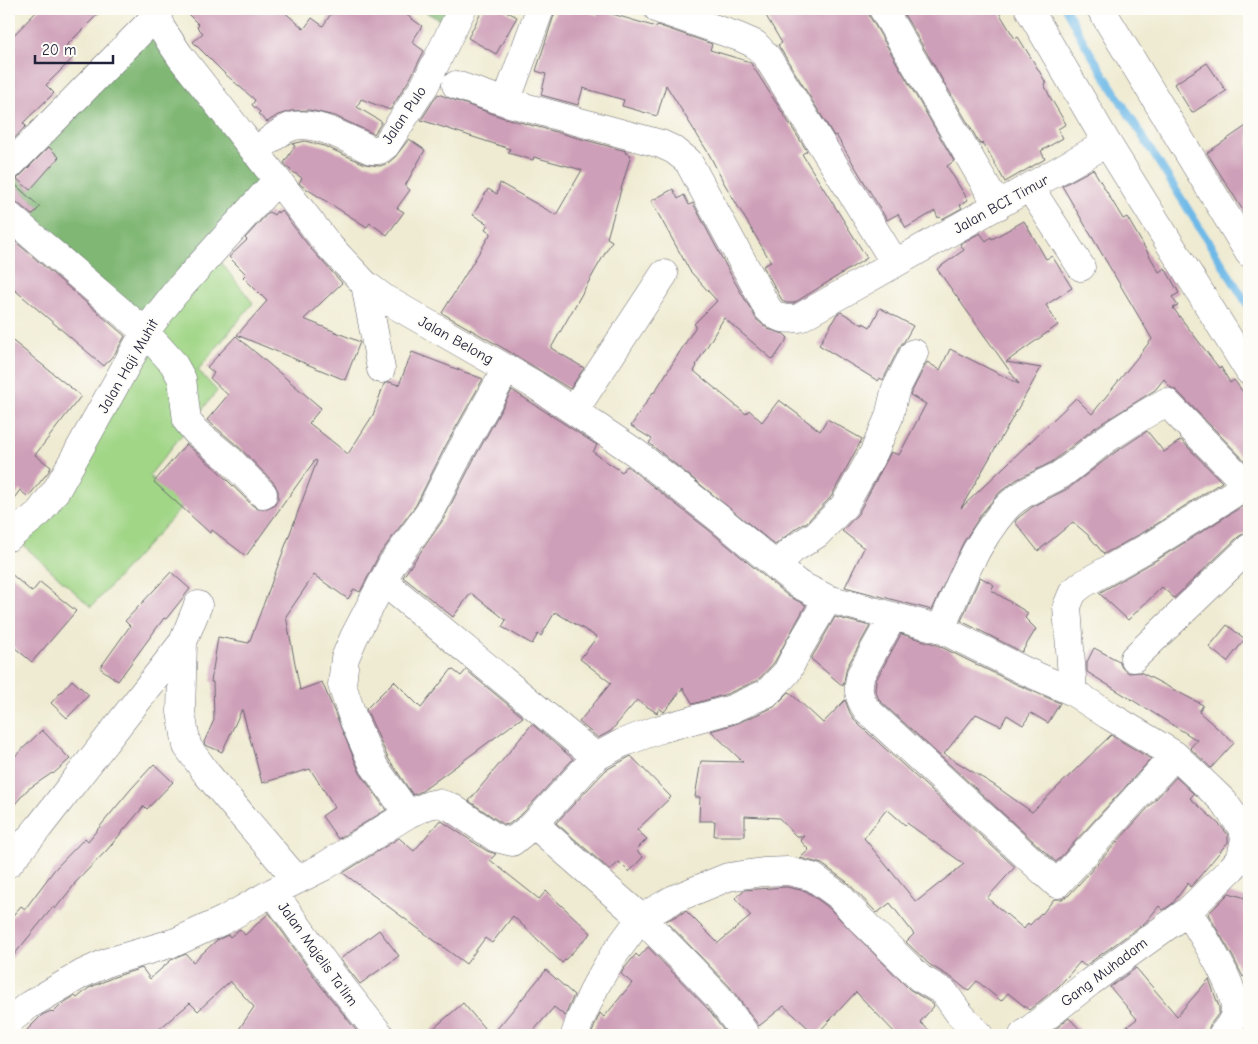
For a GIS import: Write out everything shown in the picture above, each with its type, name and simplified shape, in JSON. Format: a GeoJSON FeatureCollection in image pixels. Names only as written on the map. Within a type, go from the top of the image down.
{"type":"FeatureCollection","features":[{"type":"Feature","properties":{"kind":"street","name":"Jalan Pulo"},"geometry":{"type":"LineString","coordinates":[[255,152],[287,128],[298,125],[318,127],[371,150],[379,150],[386,145],[425,85],[462,9]]}},
{"type":"Feature","properties":{"kind":"street"},"geometry":{"type":"LineString","coordinates":[[456,85],[506,102],[540,9]]}},
{"type":"Feature","properties":{"kind":"street"},"geometry":{"type":"LineString","coordinates":[[658,9],[755,44],[767,57],[894,262]]}},
{"type":"Feature","properties":{"kind":"street"},"geometry":{"type":"LineString","coordinates":[[883,9],[998,206]]}},
{"type":"Feature","properties":{"kind":"street"},"geometry":{"type":"LineString","coordinates":[[1029,9],[1107,143],[1249,371]]}},
{"type":"Feature","properties":{"kind":"street"},"geometry":{"type":"LineString","coordinates":[[1101,9],[1249,253]]}},
{"type":"Feature","properties":{"kind":"street","name":"Jalan Belong"},"geometry":{"type":"LineString","coordinates":[[156,12],[161,28],[180,56],[330,247],[365,284],[407,312],[507,368],[574,411],[659,470],[798,584],[828,599],[941,629],[1023,670],[1073,692],[1175,755],[1211,788],[1234,815],[1243,829],[1246,839],[1245,853]]}},
{"type":"Feature","properties":{"kind":"street"},"geometry":{"type":"LineString","coordinates":[[9,166],[156,12]]}},
{"type":"Feature","properties":{"kind":"street","name":"Jalan BCI Timur"},"geometry":{"type":"LineString","coordinates":[[506,102],[661,144],[674,150],[688,161],[768,309],[774,316],[786,320],[799,318],[894,262],[998,206],[1107,143]]}},
{"type":"Feature","properties":{"kind":"street","name":"Jalan Haji Muhit"},"geometry":{"type":"LineString","coordinates":[[9,537],[39,513],[57,489],[145,332],[175,293],[277,180]]}},
{"type":"Feature","properties":{"kind":"street"},"geometry":{"type":"LineString","coordinates":[[1030,188],[1080,267]]}},
{"type":"Feature","properties":{"kind":"street"},"geometry":{"type":"LineString","coordinates":[[9,216],[145,332],[173,363],[182,379],[187,421],[196,432],[229,459],[263,494]]}},
{"type":"Feature","properties":{"kind":"street"},"geometry":{"type":"LineString","coordinates":[[574,411],[664,274]]}},
{"type":"Feature","properties":{"kind":"street"},"geometry":{"type":"LineString","coordinates":[[365,284],[381,369]]}},
{"type":"Feature","properties":{"kind":"street"},"geometry":{"type":"LineString","coordinates":[[776,566],[792,550],[817,534],[844,506],[874,452],[888,417],[895,391],[914,353]]}},
{"type":"Feature","properties":{"kind":"street"},"geometry":{"type":"LineString","coordinates":[[408,814],[374,766],[354,721],[342,685],[346,658],[354,637],[392,564],[429,513],[460,452],[507,368]]}},
{"type":"Feature","properties":{"kind":"street"},"geometry":{"type":"LineString","coordinates":[[941,629],[959,584],[973,557],[991,527],[1007,507],[1061,474],[1128,424],[1166,402],[1247,485],[1152,545],[1083,584],[1073,592],[1067,606],[1073,692]]}},
{"type":"Feature","properties":{"kind":"street"},"geometry":{"type":"LineString","coordinates":[[1134,658],[1249,548]]}},
{"type":"Feature","properties":{"kind":"street"},"geometry":{"type":"LineString","coordinates":[[384,582],[596,757]]}},
{"type":"Feature","properties":{"kind":"street"},"geometry":{"type":"LineString","coordinates":[[273,892],[354,849],[408,814],[429,804],[438,803],[451,807],[496,838],[512,842],[534,824],[596,757],[622,743],[660,729],[732,709],[768,693],[786,672],[828,599]]}},
{"type":"Feature","properties":{"kind":"street"},"geometry":{"type":"LineString","coordinates":[[9,863],[183,642],[198,605]]}},
{"type":"Feature","properties":{"kind":"street"},"geometry":{"type":"LineString","coordinates":[[893,616],[861,674],[858,693],[862,702],[867,710],[1057,884],[1175,755]]}},
{"type":"Feature","properties":{"kind":"street"},"geometry":{"type":"LineString","coordinates":[[183,642],[181,712],[187,746],[207,774],[297,880]]}},
{"type":"Feature","properties":{"kind":"street"},"geometry":{"type":"LineString","coordinates":[[534,824],[641,918],[719,998],[746,1035]]}},
{"type":"Feature","properties":{"kind":"street","name":"Gang Muhadam"},"geometry":{"type":"LineString","coordinates":[[1023,1035],[1084,987],[1188,911],[1245,853]]}},
{"type":"Feature","properties":{"kind":"street"},"geometry":{"type":"LineString","coordinates":[[575,1035],[596,986],[613,956],[641,918],[674,899],[728,877],[788,871],[813,877],[838,895],[920,978],[944,992],[958,1012],[979,1035]]}},
{"type":"Feature","properties":{"kind":"street","name":"Jalan Majelis Ta'lim"},"geometry":{"type":"LineString","coordinates":[[9,1021],[29,1005],[82,974],[108,962],[154,949],[190,936],[224,920],[273,892],[334,977],[380,1035]]}},
{"type":"Feature","properties":{"kind":"street"},"geometry":{"type":"LineString","coordinates":[[1188,911],[1240,982],[1234,997],[1234,1016],[1222,1035]]}},
{"type":"Feature","properties":{"kind":"green space"},"geometry":{"type":"Polygon","coordinates":[[[420,9],[452,9],[445,23],[420,9]]]}},
{"type":"Feature","properties":{"kind":"green space"},"geometry":{"type":"Polygon","coordinates":[[[156,16],[277,180],[145,332],[24,225],[40,207],[14,184],[9,190],[9,171],[9,166],[156,16]],[[39,138],[9,171],[29,190],[59,157],[39,138]]]}},
{"type":"Feature","properties":{"kind":"green space"},"geometry":{"type":"Polygon","coordinates":[[[216,256],[253,303],[198,370],[217,391],[149,476],[183,506],[91,607],[19,541],[132,367],[216,256]]]}},
{"type":"Feature","properties":{"kind":"building"},"geometry":{"type":"Polygon","coordinates":[[[39,9],[103,9],[64,48],[74,57],[46,85],[54,93],[23,123],[26,126],[9,144],[9,40],[39,9]]]}},
{"type":"Feature","properties":{"kind":"building"},"geometry":{"type":"Polygon","coordinates":[[[183,9],[281,9],[304,29],[312,18],[323,26],[334,9],[398,9],[422,26],[412,42],[424,51],[411,77],[390,110],[361,99],[357,107],[382,122],[374,134],[335,116],[309,110],[291,111],[278,115],[267,122],[252,105],[255,100],[193,42],[203,33],[197,27],[199,25],[183,9]]]}},
{"type":"Feature","properties":{"kind":"building"},"geometry":{"type":"Polygon","coordinates":[[[483,9],[502,9],[517,17],[496,54],[468,38],[483,9]]]}},
{"type":"Feature","properties":{"kind":"building"},"geometry":{"type":"Polygon","coordinates":[[[556,9],[579,9],[598,15],[599,10],[656,27],[657,25],[712,44],[710,50],[750,62],[807,151],[802,154],[867,258],[794,303],[786,303],[782,300],[763,266],[771,262],[709,154],[666,85],[657,116],[622,106],[624,100],[583,88],[578,105],[541,95],[546,74],[536,71],[556,9]]]}},
{"type":"Feature","properties":{"kind":"building"},"geometry":{"type":"Polygon","coordinates":[[[762,9],[867,9],[954,161],[947,166],[968,200],[960,205],[962,208],[942,219],[938,218],[935,211],[906,228],[898,214],[887,220],[836,135],[834,136],[778,45],[782,43],[762,9]]]}},
{"type":"Feature","properties":{"kind":"building"},"geometry":{"type":"Polygon","coordinates":[[[901,9],[997,9],[1015,39],[1018,37],[1035,64],[1046,83],[1044,84],[1050,97],[1066,124],[1058,129],[1063,138],[1041,151],[1045,159],[1005,182],[988,151],[982,143],[980,144],[901,9]]]}},
{"type":"Feature","properties":{"kind":"building"},"geometry":{"type":"Polygon","coordinates":[[[1207,63],[1226,91],[1192,113],[1174,84],[1207,63]]]}},
{"type":"Feature","properties":{"kind":"building"},"geometry":{"type":"Polygon","coordinates":[[[438,94],[501,117],[626,151],[625,153],[631,155],[607,238],[612,241],[551,348],[584,368],[570,389],[442,313],[491,233],[485,229],[488,224],[473,215],[488,189],[497,194],[500,183],[556,215],[582,170],[534,157],[533,160],[508,153],[510,149],[421,120],[438,94]]]}},
{"type":"Feature","properties":{"kind":"building"},"geometry":{"type":"Polygon","coordinates":[[[1249,124],[1249,220],[1207,153],[1249,124]]]}},
{"type":"Feature","properties":{"kind":"building"},"geometry":{"type":"Polygon","coordinates":[[[409,139],[425,150],[405,186],[410,190],[397,208],[404,212],[387,235],[370,223],[367,227],[302,186],[299,183],[302,178],[290,170],[284,163],[295,146],[292,144],[305,141],[324,146],[365,164],[380,166],[388,163],[395,157],[409,139]]]}},
{"type":"Feature","properties":{"kind":"building"},"geometry":{"type":"Polygon","coordinates":[[[49,147],[59,157],[30,190],[17,179],[49,147]]]}},
{"type":"Feature","properties":{"kind":"building"},"geometry":{"type":"Polygon","coordinates":[[[1093,169],[1123,219],[1127,217],[1159,272],[1165,268],[1179,293],[1172,297],[1178,306],[1173,308],[1219,368],[1221,367],[1230,383],[1234,380],[1249,400],[1249,465],[1164,379],[1155,390],[1096,427],[1052,462],[1016,480],[1000,492],[982,513],[963,543],[932,610],[845,587],[864,548],[842,531],[858,514],[891,452],[899,455],[926,404],[910,395],[927,362],[940,370],[950,349],[1019,384],[937,269],[964,250],[960,244],[980,233],[986,241],[991,237],[992,239],[1024,221],[1046,259],[1052,256],[1072,288],[1046,305],[1058,325],[1006,362],[1041,368],[961,508],[1076,398],[1092,414],[1152,339],[1062,186],[1093,169]]]}},
{"type":"Feature","properties":{"kind":"building"},"geometry":{"type":"Polygon","coordinates":[[[9,181],[40,207],[32,215],[19,204],[9,201],[9,181]]]}},
{"type":"Feature","properties":{"kind":"building"},"geometry":{"type":"Polygon","coordinates":[[[673,189],[678,199],[684,195],[689,205],[693,203],[757,320],[768,329],[784,334],[788,338],[773,360],[724,318],[694,371],[746,414],[749,410],[762,422],[779,400],[820,431],[827,419],[862,439],[831,497],[807,522],[796,528],[775,545],[649,443],[652,439],[631,426],[696,326],[694,324],[717,301],[690,271],[651,201],[673,189]]]}},
{"type":"Feature","properties":{"kind":"building"},"geometry":{"type":"Polygon","coordinates":[[[281,210],[311,249],[342,283],[304,319],[360,342],[345,380],[237,335],[267,301],[243,277],[246,274],[229,257],[247,240],[245,238],[269,212],[274,215],[277,211],[278,213],[281,210]]]}},
{"type":"Feature","properties":{"kind":"building"},"geometry":{"type":"Polygon","coordinates":[[[9,236],[125,336],[116,352],[104,366],[9,285],[9,236]]]}},
{"type":"Feature","properties":{"kind":"building"},"geometry":{"type":"Polygon","coordinates":[[[880,308],[913,326],[900,346],[883,380],[880,378],[878,381],[819,345],[837,314],[841,312],[870,327],[880,308]]]}},
{"type":"Feature","properties":{"kind":"building"},"geometry":{"type":"Polygon","coordinates":[[[236,336],[321,408],[309,423],[348,454],[373,415],[384,384],[389,382],[399,385],[412,352],[483,379],[446,445],[416,505],[379,555],[360,592],[354,589],[348,599],[314,575],[286,616],[300,690],[322,682],[360,773],[386,810],[338,839],[322,816],[335,807],[310,769],[262,783],[242,709],[222,752],[205,745],[204,742],[214,720],[213,682],[211,682],[218,637],[249,643],[317,461],[315,460],[246,556],[212,530],[210,533],[154,482],[186,444],[258,509],[267,509],[274,506],[278,499],[278,491],[274,483],[240,448],[207,420],[228,395],[210,378],[214,373],[207,367],[236,336]]]}},
{"type":"Feature","properties":{"kind":"building"},"geometry":{"type":"Polygon","coordinates":[[[9,338],[81,396],[35,455],[51,467],[49,471],[28,497],[20,490],[9,505],[9,338]]]}},
{"type":"Feature","properties":{"kind":"building"},"geometry":{"type":"Polygon","coordinates":[[[512,390],[597,445],[593,452],[622,472],[627,466],[710,531],[788,596],[806,605],[774,663],[758,680],[727,694],[693,704],[683,688],[664,712],[659,708],[657,713],[637,700],[611,731],[598,738],[579,722],[611,683],[580,659],[597,637],[555,612],[541,636],[538,634],[532,644],[502,627],[506,620],[471,593],[453,617],[403,577],[443,520],[512,390]]]}},
{"type":"Feature","properties":{"kind":"building"},"geometry":{"type":"Polygon","coordinates":[[[1147,431],[1164,452],[1181,440],[1222,482],[1144,532],[1104,554],[1088,535],[1073,522],[1038,551],[1015,522],[1017,519],[1032,507],[1069,488],[1114,453],[1147,431]]]}},
{"type":"Feature","properties":{"kind":"building"},"geometry":{"type":"Polygon","coordinates":[[[1249,502],[1249,533],[1238,537],[1174,598],[1162,587],[1128,620],[1099,593],[1160,558],[1249,502]]]}},
{"type":"Feature","properties":{"kind":"building"},"geometry":{"type":"Polygon","coordinates":[[[9,572],[32,592],[40,582],[76,611],[32,662],[9,643],[9,572]]]}},
{"type":"Feature","properties":{"kind":"building"},"geometry":{"type":"Polygon","coordinates":[[[171,572],[190,589],[166,619],[164,618],[118,681],[100,668],[130,626],[125,621],[171,572]]]}},
{"type":"Feature","properties":{"kind":"building"},"geometry":{"type":"Polygon","coordinates":[[[980,577],[994,585],[991,590],[1028,613],[1025,618],[1036,629],[1022,652],[961,621],[980,577]]]}},
{"type":"Feature","properties":{"kind":"building"},"geometry":{"type":"Polygon","coordinates":[[[835,617],[870,626],[847,667],[843,686],[811,659],[835,617]]]}},
{"type":"Feature","properties":{"kind":"building"},"geometry":{"type":"Polygon","coordinates":[[[1227,625],[1245,639],[1227,662],[1209,647],[1227,625]]]}},
{"type":"Feature","properties":{"kind":"building"},"geometry":{"type":"Polygon","coordinates":[[[901,634],[935,644],[1016,684],[1060,703],[1048,723],[1031,713],[1023,725],[1007,715],[1001,726],[976,714],[944,754],[994,785],[1032,812],[1111,735],[1151,759],[1056,862],[879,700],[875,690],[876,680],[901,634]]]}},
{"type":"Feature","properties":{"kind":"building"},"geometry":{"type":"Polygon","coordinates":[[[1094,648],[1119,661],[1122,668],[1129,673],[1140,672],[1203,705],[1199,712],[1234,743],[1211,768],[1190,748],[1197,740],[1087,672],[1087,662],[1094,648]]]}},
{"type":"Feature","properties":{"kind":"building"},"geometry":{"type":"Polygon","coordinates":[[[452,669],[461,676],[466,670],[523,717],[422,791],[413,795],[388,758],[366,709],[394,681],[421,708],[452,669]]]}},
{"type":"Feature","properties":{"kind":"building"},"geometry":{"type":"Polygon","coordinates":[[[72,680],[89,695],[67,718],[51,703],[72,680]]]}},
{"type":"Feature","properties":{"kind":"building"},"geometry":{"type":"Polygon","coordinates":[[[789,692],[823,723],[845,700],[856,722],[1015,867],[987,898],[1024,929],[1028,923],[1030,925],[1042,914],[1054,899],[1062,899],[1069,895],[1176,777],[1194,794],[1190,798],[1221,826],[1228,835],[1228,842],[1195,882],[1190,887],[1188,883],[1172,904],[1163,910],[1159,906],[1146,922],[1085,966],[1080,962],[1059,986],[1029,1010],[1008,993],[1001,1001],[977,981],[968,991],[952,978],[930,965],[906,942],[914,934],[890,903],[877,913],[847,882],[822,864],[800,858],[809,850],[800,840],[804,836],[796,836],[779,818],[745,816],[745,836],[714,836],[715,821],[699,821],[700,797],[695,797],[701,761],[743,762],[711,731],[738,723],[774,707],[789,692]],[[887,809],[864,838],[916,902],[964,864],[907,823],[905,825],[887,809]]]}},
{"type":"Feature","properties":{"kind":"building"},"geometry":{"type":"Polygon","coordinates":[[[532,724],[573,759],[523,813],[508,825],[503,824],[469,801],[532,724]]]}},
{"type":"Feature","properties":{"kind":"building"},"geometry":{"type":"Polygon","coordinates":[[[42,730],[70,759],[53,774],[27,790],[9,811],[9,762],[42,730]]]}},
{"type":"Feature","properties":{"kind":"building"},"geometry":{"type":"Polygon","coordinates":[[[631,756],[671,797],[637,830],[647,839],[636,850],[643,857],[629,872],[619,862],[610,870],[556,823],[606,770],[631,756]]]}},
{"type":"Feature","properties":{"kind":"building"},"geometry":{"type":"Polygon","coordinates":[[[154,764],[173,782],[147,809],[144,806],[107,850],[74,884],[55,909],[53,907],[9,961],[9,920],[21,906],[25,909],[55,869],[85,838],[88,841],[154,764]]]}},
{"type":"Feature","properties":{"kind":"building"},"geometry":{"type":"Polygon","coordinates":[[[440,820],[487,851],[496,854],[490,860],[539,899],[546,891],[591,933],[562,963],[513,916],[492,943],[485,938],[466,964],[343,873],[399,838],[414,851],[440,820]]]}},
{"type":"Feature","properties":{"kind":"building"},"geometry":{"type":"Polygon","coordinates":[[[786,887],[806,891],[828,907],[909,989],[933,1004],[934,1006],[920,1022],[934,1035],[897,1035],[856,992],[816,1035],[784,1006],[759,1026],[730,987],[666,921],[686,911],[718,943],[751,916],[735,898],[744,890],[786,887]]]}},
{"type":"Feature","properties":{"kind":"building"},"geometry":{"type":"Polygon","coordinates":[[[1229,893],[1249,899],[1249,974],[1243,977],[1208,914],[1229,893]]]}},
{"type":"Feature","properties":{"kind":"building"},"geometry":{"type":"Polygon","coordinates":[[[269,913],[321,986],[360,1035],[235,1035],[254,1007],[230,981],[198,1011],[190,1003],[152,1035],[22,1035],[42,1015],[51,1011],[53,1013],[63,1003],[75,996],[77,998],[89,988],[142,968],[150,979],[171,960],[186,954],[193,962],[217,940],[228,935],[230,937],[240,929],[245,935],[269,913]]]}},
{"type":"Feature","properties":{"kind":"building"},"geometry":{"type":"Polygon","coordinates":[[[379,930],[399,956],[360,984],[340,959],[379,930]]]}},
{"type":"Feature","properties":{"kind":"building"},"geometry":{"type":"Polygon","coordinates":[[[648,947],[707,1008],[727,1035],[591,1035],[600,1013],[604,1017],[632,983],[621,974],[623,970],[636,954],[639,957],[648,947]]]}},
{"type":"Feature","properties":{"kind":"building"},"geometry":{"type":"Polygon","coordinates":[[[1136,968],[1177,1016],[1209,979],[1219,1007],[1219,1013],[1210,1025],[1207,1035],[1116,1035],[1137,1019],[1110,987],[1136,968]]]}},
{"type":"Feature","properties":{"kind":"building"},"geometry":{"type":"Polygon","coordinates":[[[546,970],[574,995],[565,1016],[554,1007],[530,1035],[492,1035],[546,970]]]}},
{"type":"Feature","properties":{"kind":"building"},"geometry":{"type":"Polygon","coordinates":[[[463,1003],[490,1035],[426,1035],[463,1003]]]}},
{"type":"Feature","properties":{"kind":"building"},"geometry":{"type":"Polygon","coordinates":[[[1069,1018],[1085,1035],[1048,1035],[1069,1018]]]}},
{"type":"Feature","properties":{"kind":"waterway"},"geometry":{"type":"LineString","coordinates":[[1066,9],[1083,41],[1249,307]]}}]}
